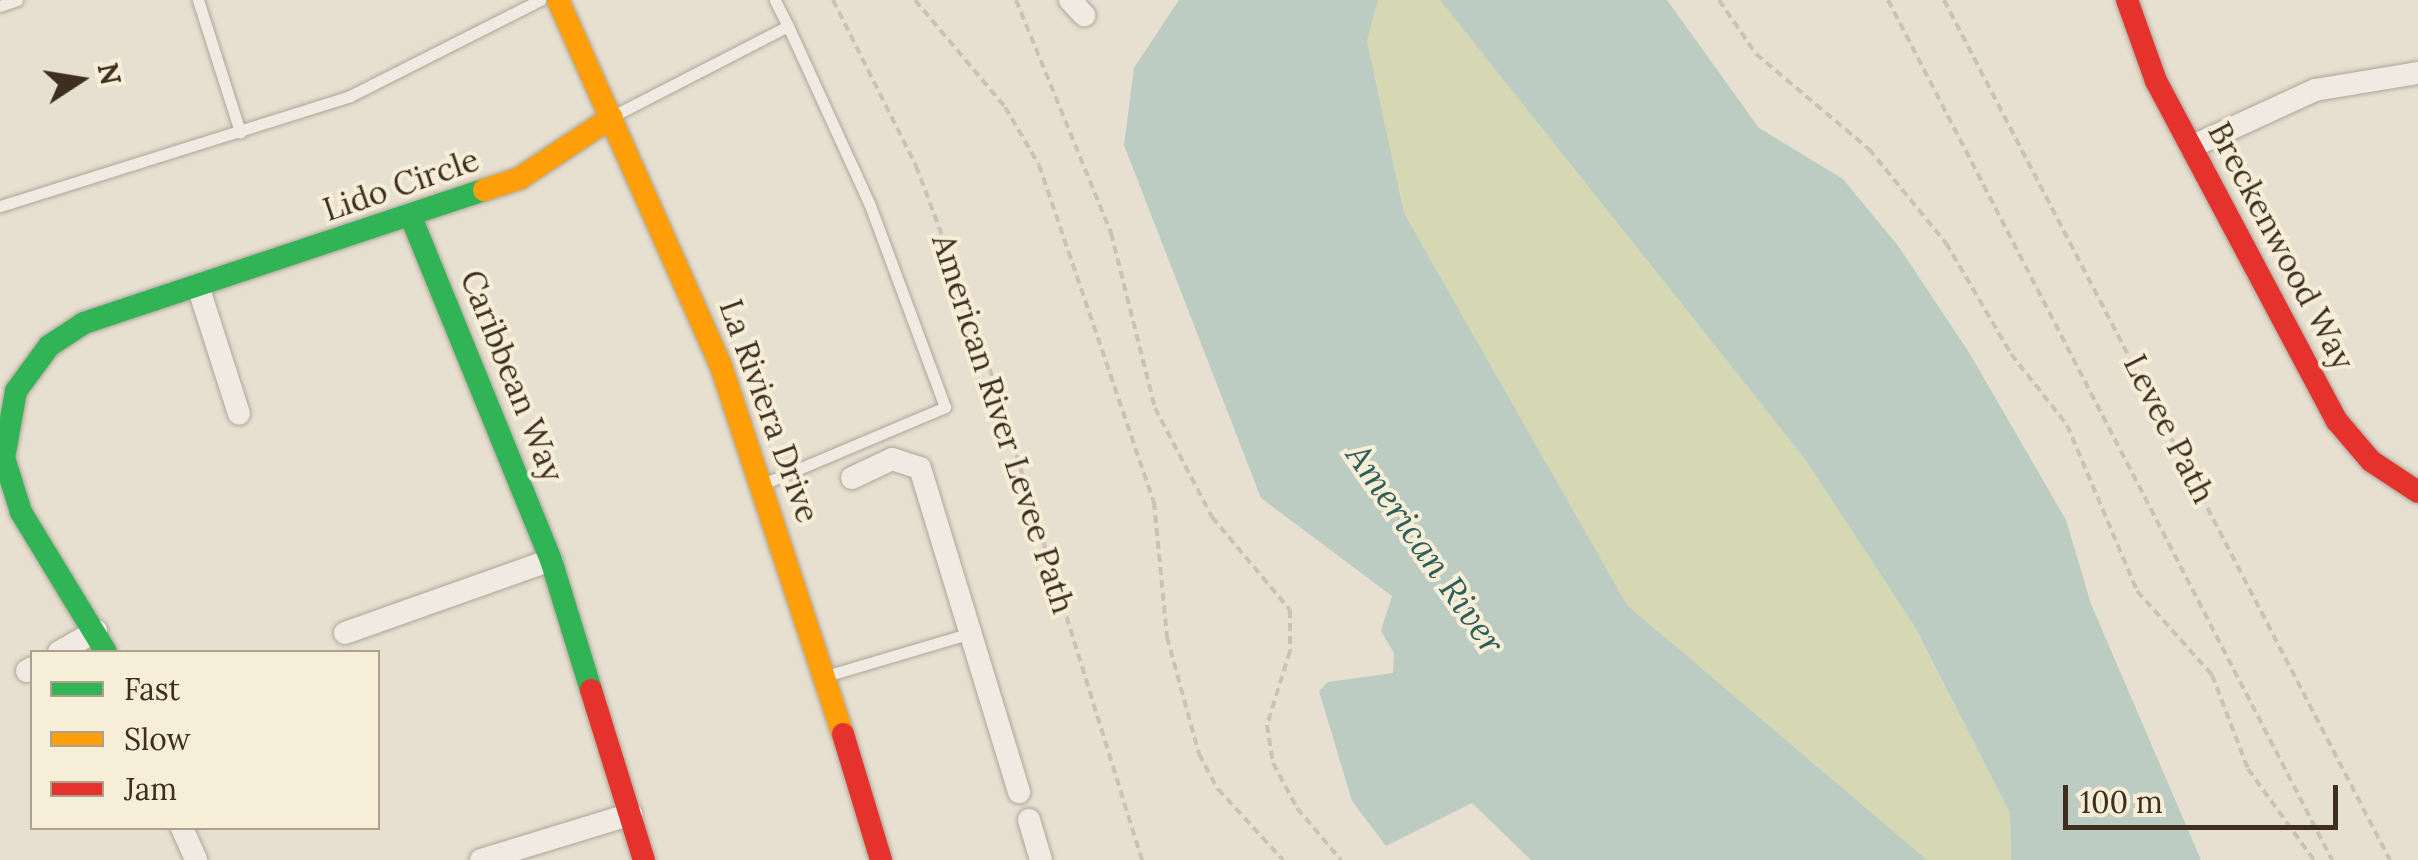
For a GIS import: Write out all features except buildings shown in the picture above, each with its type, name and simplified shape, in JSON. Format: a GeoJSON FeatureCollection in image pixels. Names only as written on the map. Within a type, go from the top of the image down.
{"type":"FeatureCollection","features":[{"type":"Feature","properties":{"kind":"street","name":"La Riviera Drive"},"geometry":{"type":"LineString","coordinates":[[558,0],[677,258],[763,484],[881,860]]}},
{"type":"Feature","properties":{"kind":"street","name":"Breckenwood Way"},"geometry":{"type":"LineString","coordinates":[[2127,0],[2146,62],[2337,420],[2371,461],[2418,492]]}},
{"type":"Feature","properties":{"kind":"street"},"geometry":{"type":"LineString","coordinates":[[2190,147],[2315,90],[2418,73]]}},
{"type":"Feature","properties":{"kind":"street","name":"Lido Circle"},"geometry":{"type":"LineString","coordinates":[[67,650],[101,642],[21,512],[2,445],[16,391],[49,346],[84,323],[520,178],[612,116]]}},
{"type":"Feature","properties":{"kind":"street","name":"Caribbean Way"},"geometry":{"type":"LineString","coordinates":[[411,217],[550,560],[644,860]]}},
{"type":"Feature","properties":{"kind":"street"},"geometry":{"type":"LineString","coordinates":[[198,286],[239,414]]}},
{"type":"Feature","properties":{"kind":"street"},"geometry":{"type":"LineString","coordinates":[[852,478],[892,460],[920,468],[1019,792]]}},
{"type":"Feature","properties":{"kind":"street"},"geometry":{"type":"LineString","coordinates":[[345,633],[550,560]]}},
{"type":"Feature","properties":{"kind":"street"},"geometry":{"type":"LineString","coordinates":[[481,860],[630,814]]}},
{"type":"Feature","properties":{"kind":"street"},"geometry":{"type":"LineString","coordinates":[[1028,820],[1041,860]]}},
{"type":"Feature","properties":{"kind":"street"},"geometry":{"type":"LineString","coordinates":[[183,830],[196,860]]}},
{"type":"Feature","properties":{"kind":"lane"},"geometry":{"type":"LineString","coordinates":[[0,6],[16,0]]}},
{"type":"Feature","properties":{"kind":"lane"},"geometry":{"type":"LineString","coordinates":[[198,0],[240,132]]}},
{"type":"Feature","properties":{"kind":"lane"},"geometry":{"type":"LineString","coordinates":[[0,206],[240,132],[409,71],[540,0]]}},
{"type":"Feature","properties":{"kind":"lane"},"geometry":{"type":"LineString","coordinates":[[763,484],[945,406],[868,203],[775,0]]}},
{"type":"Feature","properties":{"kind":"lane"},"geometry":{"type":"LineString","coordinates":[[612,116],[788,26]]}},
{"type":"Feature","properties":{"kind":"lane"},"geometry":{"type":"LineString","coordinates":[[825,676],[970,634]]}},
{"type":"Feature","properties":{"kind":"path","name":"American River Levee Path"},"geometry":{"type":"LineString","coordinates":[[833,0],[916,166],[978,330],[1142,860]]}},
{"type":"Feature","properties":{"kind":"path"},"geometry":{"type":"LineString","coordinates":[[916,0],[1005,107],[1038,166],[1154,502],[1167,637],[1200,754],[1218,789],[1283,860]]}},
{"type":"Feature","properties":{"kind":"path"},"geometry":{"type":"LineString","coordinates":[[1016,0],[1111,233],[1155,408],[1212,517],[1290,610],[1290,650],[1267,726],[1273,763],[1296,808],[1342,860]]}},
{"type":"Feature","properties":{"kind":"path"},"geometry":{"type":"LineString","coordinates":[[1719,0],[1756,54],[1869,149],[1946,243],[2011,354],[2067,426],[2136,591],[2212,675],[2248,769],[2314,860]]}},
{"type":"Feature","properties":{"kind":"path"},"geometry":{"type":"LineString","coordinates":[[1888,0],[2332,860]]}},
{"type":"Feature","properties":{"kind":"path","name":"Levee Path"},"geometry":{"type":"LineString","coordinates":[[1944,0],[2390,860]]}},
{"type":"Feature","properties":{"kind":"green space"},"geometry":{"type":"Polygon","coordinates":[[[1378,0],[1440,0],[1805,459],[1915,627],[2010,813],[2011,860],[1927,860],[1627,605],[1404,213],[1367,41],[1378,0]]]}},
{"type":"Feature","properties":{"kind":"water","name":"American River"},"geometry":{"type":"Polygon","coordinates":[[[1179,0],[1378,0],[1367,41],[1404,213],[1627,605],[1927,860],[1531,860],[1472,803],[1386,846],[1352,801],[1319,691],[1328,682],[1393,673],[1394,653],[1381,631],[1392,596],[1261,498],[1124,145],[1134,68],[1179,0]]]}},
{"type":"Feature","properties":{"kind":"water"},"geometry":{"type":"Polygon","coordinates":[[[1440,0],[1667,0],[1759,128],[1843,179],[1899,247],[1970,354],[2066,520],[2091,604],[2201,860],[2011,860],[2010,813],[1915,627],[1805,459],[1440,0]]]}},
{"type":"Feature","properties":{"kind":"traffic: fast"},"geometry":{"type":"LineString","coordinates":[[105,650],[21,512],[4,458],[16,391],[49,346],[84,323],[484,190]]}},
{"type":"Feature","properties":{"kind":"traffic: fast"},"geometry":{"type":"LineString","coordinates":[[411,217],[551,560],[591,690]]}},
{"type":"Feature","properties":{"kind":"traffic: slow"},"geometry":{"type":"LineString","coordinates":[[558,0],[721,366],[843,734]]}},
{"type":"Feature","properties":{"kind":"traffic: slow"},"geometry":{"type":"LineString","coordinates":[[484,190],[520,178],[612,117]]}},
{"type":"Feature","properties":{"kind":"traffic: jam"},"geometry":{"type":"LineString","coordinates":[[2127,0],[2156,81],[2337,421],[2371,461],[2418,492]]}},
{"type":"Feature","properties":{"kind":"traffic: jam"},"geometry":{"type":"LineString","coordinates":[[591,690],[644,860]]}},
{"type":"Feature","properties":{"kind":"traffic: jam"},"geometry":{"type":"LineString","coordinates":[[843,734],[881,860]]}}]}
